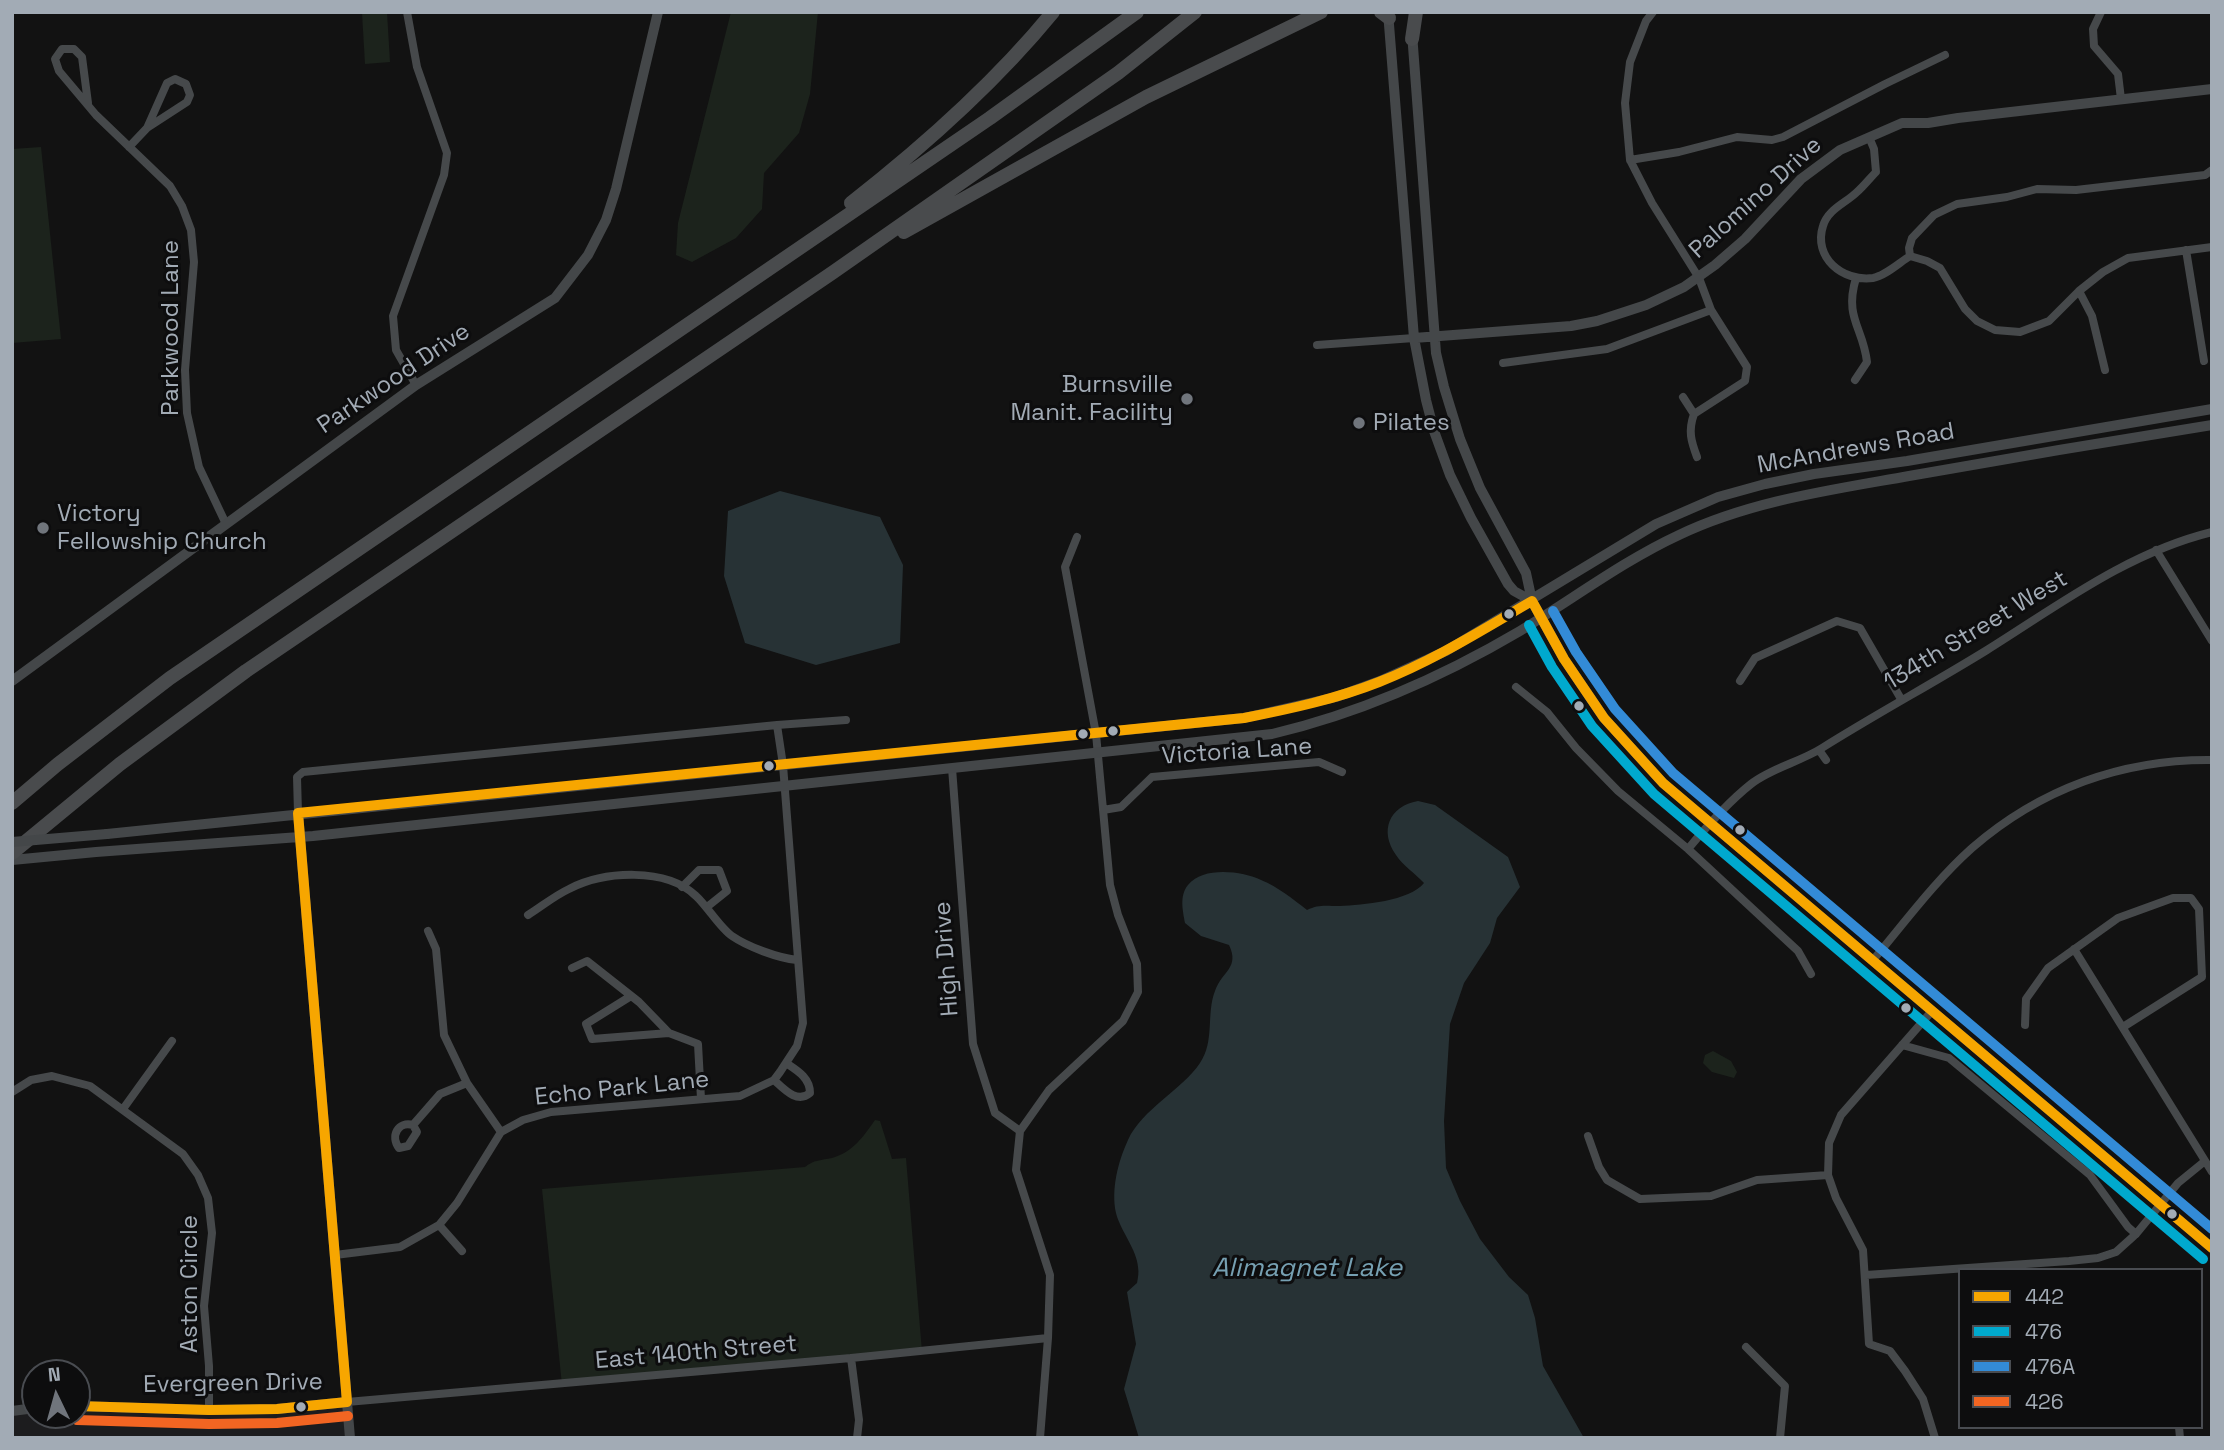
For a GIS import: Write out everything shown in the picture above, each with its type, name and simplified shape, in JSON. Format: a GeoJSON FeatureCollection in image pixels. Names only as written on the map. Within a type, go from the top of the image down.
{"type":"FeatureCollection","features":[{"type":"Feature","properties":{"kind":"highway"},"geometry":{"type":"LineString","coordinates":[[754,280],[897,166],[972,99],[1027,45],[1053,12]]}},
{"type":"Feature","properties":{"kind":"highway"},"geometry":{"type":"LineString","coordinates":[[12,803],[170,678],[990,118],[1137,12]]}},
{"type":"Feature","properties":{"kind":"highway"},"geometry":{"type":"LineString","coordinates":[[12,853],[120,764],[246,671],[832,273],[1118,73],[1195,12]]}},
{"type":"Feature","properties":{"kind":"highway"},"geometry":{"type":"LineString","coordinates":[[832,273],[1146,97],[1321,12]]}},
{"type":"Feature","properties":{"kind":"highway"},"geometry":{"type":"LineString","coordinates":[[1297,24],[1331,12]]}},
{"type":"Feature","properties":{"kind":"highway"},"geometry":{"type":"LineString","coordinates":[[1412,39],[1416,12]]}},
{"type":"Feature","properties":{"kind":"street"},"geometry":{"type":"LineString","coordinates":[[407,12],[416,67],[447,153],[444,175],[393,316],[396,350],[416,385]]}},
{"type":"Feature","properties":{"kind":"street","name":"Parkwood Drive"},"geometry":{"type":"LineString","coordinates":[[12,681],[416,385],[555,298],[588,255],[607,220],[658,12]]}},
{"type":"Feature","properties":{"kind":"street"},"geometry":{"type":"LineString","coordinates":[[1410,12],[1434,337],[1444,387],[1460,439],[1480,488],[1527,573],[1532,601],[1564,659],[1604,718],[1663,783],[2212,1248]]}},
{"type":"Feature","properties":{"kind":"street"},"geometry":{"type":"LineString","coordinates":[[1653,12],[1646,21],[1630,62],[1625,103],[1630,160],[1649,197],[1699,278],[1711,310],[1747,367],[1745,380],[1694,414],[1689,428],[1697,457]]}},
{"type":"Feature","properties":{"kind":"street"},"geometry":{"type":"LineString","coordinates":[[2101,12],[2093,29],[2094,46],[2118,74],[2121,99]]}},
{"type":"Feature","properties":{"kind":"street"},"geometry":{"type":"LineString","coordinates":[[1386,14],[1414,338],[1434,431],[1450,475],[1508,584],[1514,591],[1532,601]]}},
{"type":"Feature","properties":{"kind":"street","name":"Parkwood Lane"},"geometry":{"type":"LineString","coordinates":[[88,103],[82,57],[74,49],[62,49],[55,59],[56,67],[96,115],[170,186],[182,206],[191,230],[194,262],[185,370],[187,413],[200,467],[226,524]]}},
{"type":"Feature","properties":{"kind":"street"},"geometry":{"type":"LineString","coordinates":[[1630,160],[1679,152],[1737,137],[1772,140],[1783,137],[1945,55]]}},
{"type":"Feature","properties":{"kind":"street"},"geometry":{"type":"LineString","coordinates":[[129,146],[147,128],[187,102],[190,91],[183,81],[175,79],[165,86],[147,128]]}},
{"type":"Feature","properties":{"kind":"street","name":"Palomino Drive"},"geometry":{"type":"LineString","coordinates":[[1414,338],[1591,323],[1646,305],[1699,278],[1745,240],[1801,179],[1840,150],[1902,123],[1928,123],[2212,89]]}},
{"type":"Feature","properties":{"kind":"street"},"geometry":{"type":"LineString","coordinates":[[1869,137],[1874,149],[1876,172],[1857,193],[1835,209],[1824,223],[1821,241],[1826,257],[1833,267],[1856,278],[1875,278],[1910,256],[1927,261],[1940,268],[1965,309],[1976,321],[1995,330],[2020,332],[2049,321],[2103,272],[2129,258],[2212,247]]}},
{"type":"Feature","properties":{"kind":"street"},"geometry":{"type":"LineString","coordinates":[[1910,256],[1912,238],[1934,215],[1957,204],[2007,197],[2037,189],[2076,190],[2205,175],[2212,170]]}},
{"type":"Feature","properties":{"kind":"street"},"geometry":{"type":"LineString","coordinates":[[2186,250],[2204,361]]}},
{"type":"Feature","properties":{"kind":"street"},"geometry":{"type":"LineString","coordinates":[[1855,380],[1867,362],[1850,297],[1856,278]]}},
{"type":"Feature","properties":{"kind":"street"},"geometry":{"type":"LineString","coordinates":[[2079,291],[2092,316],[2105,370]]}},
{"type":"Feature","properties":{"kind":"street"},"geometry":{"type":"LineString","coordinates":[[1503,363],[1607,349],[1711,310]]}},
{"type":"Feature","properties":{"kind":"street"},"geometry":{"type":"LineString","coordinates":[[1317,345],[1414,338]]}},
{"type":"Feature","properties":{"kind":"street"},"geometry":{"type":"LineString","coordinates":[[1683,397],[1694,414]]}},
{"type":"Feature","properties":{"kind":"street","name":"McAndrews Road"},"geometry":{"type":"LineString","coordinates":[[12,842],[1244,718],[1336,697],[1380,681],[1446,651],[1656,524],[1718,497],[1814,474],[2212,410]]}},
{"type":"Feature","properties":{"kind":"street","name":"McAndrews Road"},"geometry":{"type":"LineString","coordinates":[[12,860],[300,838],[1272,734],[1340,716],[1427,681],[1480,654],[1598,580],[1678,535],[1716,519],[1751,508],[1890,479],[2212,425]]}},
{"type":"Feature","properties":{"kind":"street","name":"134th Street West"},"geometry":{"type":"LineString","coordinates":[[1688,849],[1709,823],[1752,783],[1819,750],[1901,699],[1960,667],[2123,565],[2177,541],[2212,532]]}},
{"type":"Feature","properties":{"kind":"street"},"geometry":{"type":"LineString","coordinates":[[1040,1438],[1050,1275],[1016,1170],[1020,1130],[1049,1090],[1123,1021],[1138,992],[1137,964],[1118,915],[1110,885],[1096,734],[1065,567],[1077,537]]}},
{"type":"Feature","properties":{"kind":"street"},"geometry":{"type":"LineString","coordinates":[[2156,550],[2212,641]]}},
{"type":"Feature","properties":{"kind":"street"},"geometry":{"type":"LineString","coordinates":[[1740,681],[1755,658],[1837,621],[1860,628],[1901,699]]}},
{"type":"Feature","properties":{"kind":"street"},"geometry":{"type":"LineString","coordinates":[[1516,687],[1547,712],[1576,748],[1612,785],[1688,849],[1798,951],[1811,974]]}},
{"type":"Feature","properties":{"kind":"street"},"geometry":{"type":"LineString","coordinates":[[350,1438],[297,777],[303,772],[846,720]]}},
{"type":"Feature","properties":{"kind":"street","name":"Echo Park Lane"},"geometry":{"type":"LineString","coordinates":[[501,1132],[523,1120],[551,1112],[740,1096],[774,1080],[786,1063],[797,1046],[803,1023],[783,765],[777,725]]}},
{"type":"Feature","properties":{"kind":"street"},"geometry":{"type":"LineString","coordinates":[[1819,750],[1826,760]]}},
{"type":"Feature","properties":{"kind":"street"},"geometry":{"type":"LineString","coordinates":[[1873,960],[1946,874],[1972,848],[2015,814],[2070,786],[2122,768],[2176,760],[2212,760]]}},
{"type":"Feature","properties":{"kind":"street","name":"Victoria Lane"},"geometry":{"type":"LineString","coordinates":[[1103,810],[1121,807],[1152,777],[1319,762],[1342,772]]}},
{"type":"Feature","properties":{"kind":"street","name":"High Drive"},"geometry":{"type":"LineString","coordinates":[[952,768],[973,1044],[995,1112],[1020,1130]]}},
{"type":"Feature","properties":{"kind":"street"},"geometry":{"type":"LineString","coordinates":[[682,887],[699,870],[719,870],[727,891],[707,908]]}},
{"type":"Feature","properties":{"kind":"street"},"geometry":{"type":"LineString","coordinates":[[528,915],[569,889],[591,881],[635,874],[670,879],[694,894],[730,936],[781,958],[797,960]]}},
{"type":"Feature","properties":{"kind":"street"},"geometry":{"type":"LineString","coordinates":[[2025,1025],[2026,999],[2048,968],[2118,918],[2159,902],[2181,897],[2191,898],[2198,905],[2202,977],[2123,1027]]}},
{"type":"Feature","properties":{"kind":"street"},"geometry":{"type":"LineString","coordinates":[[335,1255],[400,1247],[439,1225],[457,1203],[501,1132],[467,1083],[444,1034],[436,949],[428,931]]}},
{"type":"Feature","properties":{"kind":"street"},"geometry":{"type":"LineString","coordinates":[[2074,949],[2212,1172]]}},
{"type":"Feature","properties":{"kind":"street"},"geometry":{"type":"LineString","coordinates":[[572,968],[587,961],[631,996],[669,1033],[698,1044],[702,1099]]}},
{"type":"Feature","properties":{"kind":"street"},"geometry":{"type":"LineString","coordinates":[[631,996],[586,1024],[592,1039],[669,1033]]}},
{"type":"Feature","properties":{"kind":"street"},"geometry":{"type":"LineString","coordinates":[[1932,1010],[1841,1115],[1829,1143],[1828,1175],[1836,1198],[1863,1250],[1869,1344],[1890,1351],[1905,1371],[1923,1399],[1936,1438]]}},
{"type":"Feature","properties":{"kind":"street"},"geometry":{"type":"LineString","coordinates":[[123,1109],[172,1041]]}},
{"type":"Feature","properties":{"kind":"street"},"geometry":{"type":"LineString","coordinates":[[1902,1045],[1949,1058],[2090,1175],[2136,1234]]}},
{"type":"Feature","properties":{"kind":"street"},"geometry":{"type":"LineString","coordinates":[[774,1080],[791,1094],[801,1098],[810,1093],[808,1082],[786,1063]]}},
{"type":"Feature","properties":{"kind":"street","name":"Aston Circle"},"geometry":{"type":"LineString","coordinates":[[12,1092],[31,1080],[52,1076],[90,1086],[183,1154],[198,1175],[208,1198],[212,1233],[204,1306],[209,1366],[209,1410]]}},
{"type":"Feature","properties":{"kind":"street"},"geometry":{"type":"LineString","coordinates":[[413,1125],[440,1094],[467,1083]]}},
{"type":"Feature","properties":{"kind":"street"},"geometry":{"type":"LineString","coordinates":[[1588,1136],[1606,1180],[1640,1199],[1710,1196],[1757,1180],[1828,1175]]}},
{"type":"Feature","properties":{"kind":"street"},"geometry":{"type":"LineString","coordinates":[[2009,1268],[2070,1265],[2116,1252],[2136,1234],[2178,1183],[2205,1161]]}},
{"type":"Feature","properties":{"kind":"street"},"geometry":{"type":"LineString","coordinates":[[439,1225],[462,1251]]}},
{"type":"Feature","properties":{"kind":"street"},"geometry":{"type":"LineString","coordinates":[[1866,1275],[1958,1270]]}},
{"type":"Feature","properties":{"kind":"street","name":"East 140th Street"},"geometry":{"type":"LineString","coordinates":[[347,1402],[1048,1338]]}},
{"type":"Feature","properties":{"kind":"street"},"geometry":{"type":"LineString","coordinates":[[1746,1347],[1785,1386],[1780,1438]]}},
{"type":"Feature","properties":{"kind":"street"},"geometry":{"type":"LineString","coordinates":[[851,1358],[859,1420],[857,1438]]}},
{"type":"Feature","properties":{"kind":"street","name":"Evergreen Drive"},"geometry":{"type":"LineString","coordinates":[[91,1406],[277,1409],[347,1402]]}},
{"type":"Feature","properties":{"kind":"shaded area"},"geometry":{"type":"Polygon","coordinates":[[[387,12],[390,62],[365,64],[362,13],[387,12]]]}},
{"type":"Feature","properties":{"kind":"shaded area"},"geometry":{"type":"Polygon","coordinates":[[[731,12],[818,12],[810,94],[799,133],[764,173],[762,209],[736,238],[692,262],[676,255],[678,223],[731,12]]]}},
{"type":"Feature","properties":{"kind":"shaded area"},"geometry":{"type":"Polygon","coordinates":[[[41,147],[61,339],[12,343],[12,149],[41,147]]]}},
{"type":"Feature","properties":{"kind":"shaded area"},"geometry":{"type":"Polygon","coordinates":[[[1713,1051],[1731,1061],[1737,1072],[1734,1078],[1712,1072],[1703,1063],[1705,1055],[1713,1051]]]}},
{"type":"Feature","properties":{"kind":"shaded area"},"geometry":{"type":"Polygon","coordinates":[[[875,1120],[880,1121],[892,1159],[906,1158],[922,1352],[562,1385],[542,1189],[805,1167],[852,1148],[875,1120]]]}},
{"type":"Feature","properties":{"kind":"shaded area"},"geometry":{"type":"Polygon","coordinates":[[[347,1402],[350,1438],[12,1438],[12,1411],[21,1410],[21,1429],[91,1429],[91,1406],[209,1410],[347,1402]]]}},
{"type":"Feature","properties":{"kind":"water"},"geometry":{"type":"Polygon","coordinates":[[[780,491],[880,517],[903,565],[900,643],[816,665],[745,643],[724,576],[728,511],[780,491]]]}},
{"type":"Feature","properties":{"kind":"water","name":"Alimagnet Lake"},"geometry":{"type":"Polygon","coordinates":[[[1418,801],[1435,805],[1508,857],[1520,887],[1497,918],[1490,943],[1464,983],[1450,1024],[1444,1121],[1446,1168],[1480,1239],[1509,1277],[1528,1295],[1543,1366],[1584,1438],[1139,1438],[1124,1389],[1136,1344],[1127,1292],[1137,1283],[1138,1269],[1135,1254],[1116,1213],[1116,1176],[1124,1148],[1134,1129],[1192,1073],[1205,1055],[1212,1000],[1232,959],[1229,945],[1201,936],[1185,923],[1182,904],[1185,889],[1203,875],[1223,872],[1244,874],[1273,886],[1307,910],[1319,906],[1373,903],[1408,894],[1424,883],[1396,855],[1388,837],[1388,829],[1394,814],[1400,808],[1418,801]]]}},
{"type":"Feature","properties":{"kind":"transit line","name":"442"},"geometry":{"type":"LineString","coordinates":[[347,1402],[298,813],[1244,718],[1346,694],[1399,674],[1438,655],[1532,601],[1564,659],[1604,718],[1663,783],[2212,1248]]}},
{"type":"Feature","properties":{"kind":"transit line","name":"476A"},"geometry":{"type":"LineString","coordinates":[[1553,611],[1576,652],[1615,709],[1673,773],[2212,1229]]}},
{"type":"Feature","properties":{"kind":"transit line","name":"476"},"geometry":{"type":"LineString","coordinates":[[1529,625],[1552,667],[1592,726],[1654,794],[2203,1259]]}},
{"type":"Feature","properties":{"kind":"transit line","name":"442"},"geometry":{"type":"LineString","coordinates":[[91,1406],[277,1409],[347,1402]]}},
{"type":"Feature","properties":{"kind":"transit line","name":"426"},"geometry":{"type":"LineString","coordinates":[[91,1420],[277,1423],[348,1416]]}},
{"type":"Feature","properties":{"kind":"place","name":"Burnsville Manit. Facility"},"geometry":{"type":"Point","coordinates":[1187,399]}},
{"type":"Feature","properties":{"kind":"place","name":"Pilates"},"geometry":{"type":"Point","coordinates":[1359,423]}},
{"type":"Feature","properties":{"kind":"place","name":"Victory Fellowship Church"},"geometry":{"type":"Point","coordinates":[43,528]}}]}
